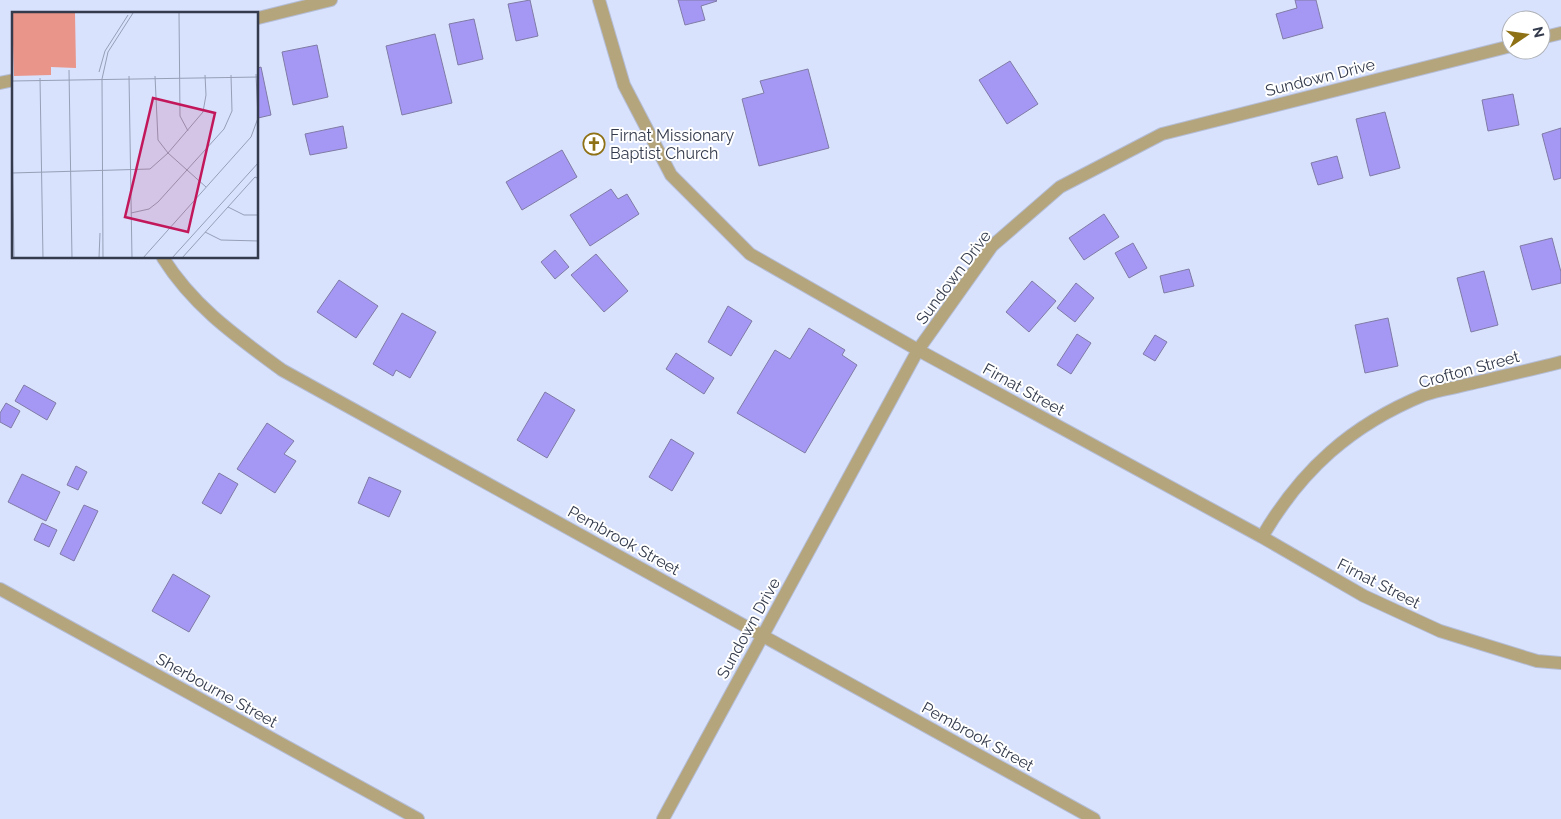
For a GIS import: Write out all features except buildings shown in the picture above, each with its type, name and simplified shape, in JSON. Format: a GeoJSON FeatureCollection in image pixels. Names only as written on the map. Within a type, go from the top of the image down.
{"type":"FeatureCollection","features":[{"type":"Feature","properties":{"kind":"street"},"geometry":{"type":"LineString","coordinates":[[259,18],[331,0]]}},
{"type":"Feature","properties":{"kind":"street","name":"Firnat Street"},"geometry":{"type":"LineString","coordinates":[[600,0],[624,85],[671,175],[750,254],[918,350],[1262,538],[1364,596],[1440,631],[1537,661],[1561,663]]}},
{"type":"Feature","properties":{"kind":"street","name":"Sundown Drive"},"geometry":{"type":"LineString","coordinates":[[663,819],[918,350],[992,246],[1060,188],[1162,134],[1501,49]]}},
{"type":"Feature","properties":{"kind":"street","name":"Pembrook Street"},"geometry":{"type":"LineString","coordinates":[[164,259],[171,271],[214,319],[282,370],[1094,819]]}},
{"type":"Feature","properties":{"kind":"street","name":"Crofton Street"},"geometry":{"type":"LineString","coordinates":[[1262,538],[1282,503],[1306,474],[1339,444],[1375,420],[1425,395],[1561,362]]}},
{"type":"Feature","properties":{"kind":"street","name":"Sherbourne Street"},"geometry":{"type":"LineString","coordinates":[[0,589],[418,819]]}},
{"type":"Feature","properties":{"kind":"place","name":"Firnat Missionary Baptist Church"},"geometry":{"type":"Point","coordinates":[594,144]}}]}
